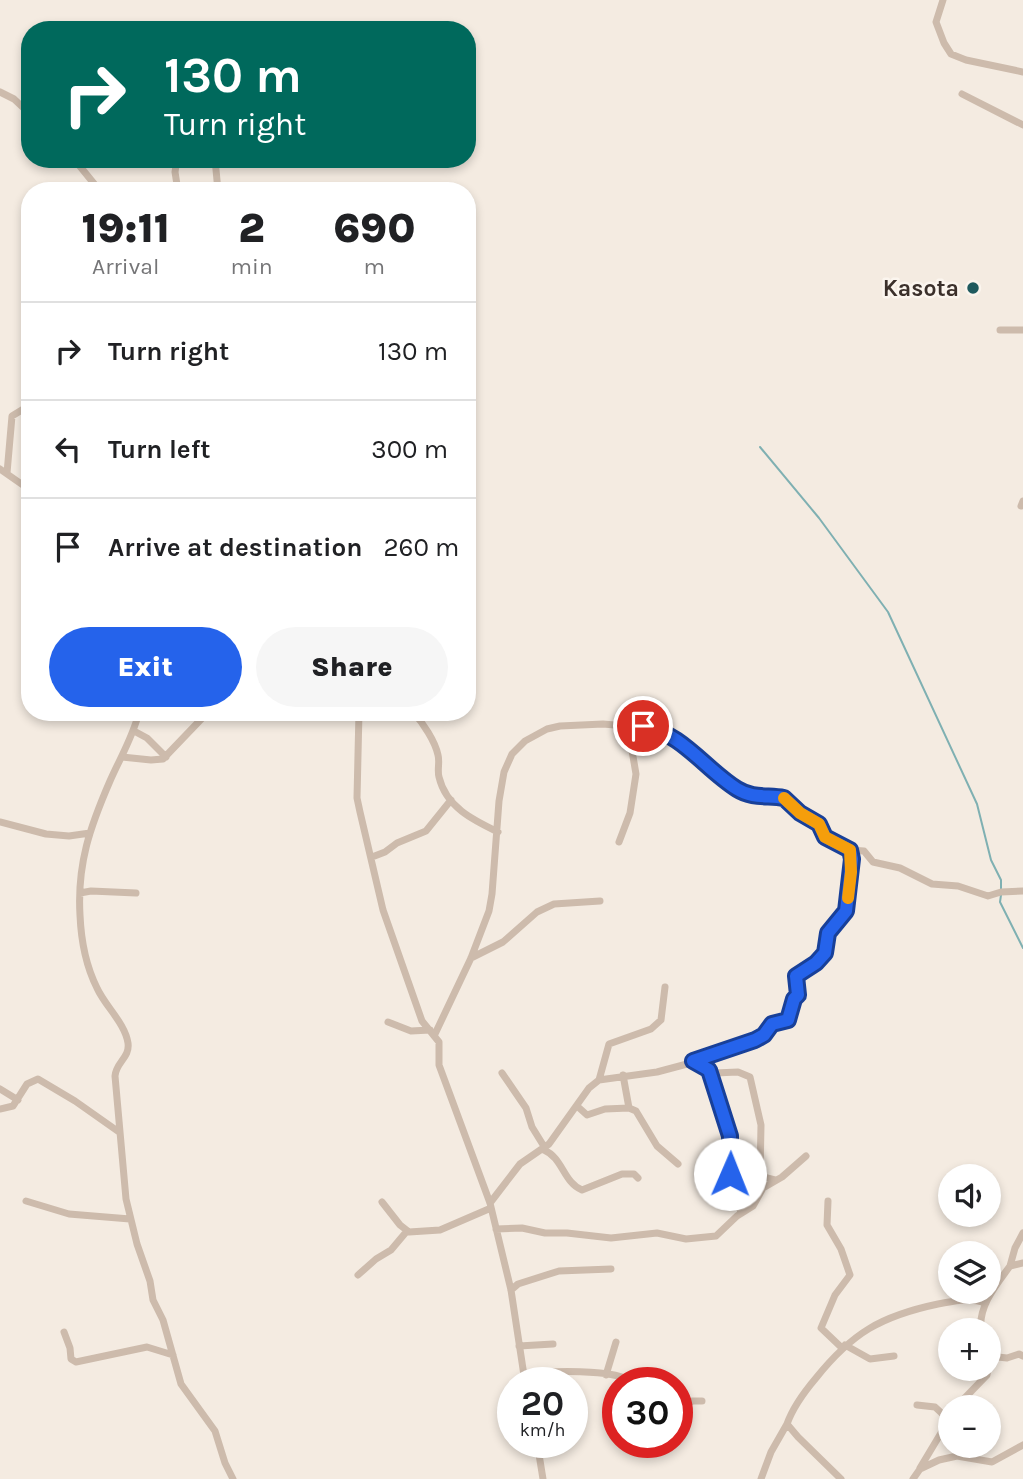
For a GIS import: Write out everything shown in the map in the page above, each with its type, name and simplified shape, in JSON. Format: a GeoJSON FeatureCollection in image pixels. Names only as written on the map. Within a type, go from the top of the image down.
{"type":"FeatureCollection","features":[{"type":"Feature","properties":{"kind":"street"},"geometry":{"type":"LineString","coordinates":[[943,0],[936,22],[951,54],[966,60],[1023,72]]}},
{"type":"Feature","properties":{"kind":"street"},"geometry":{"type":"LineString","coordinates":[[0,92],[21,105]]}},
{"type":"Feature","properties":{"kind":"street"},"geometry":{"type":"LineString","coordinates":[[962,94],[1023,125]]}},
{"type":"Feature","properties":{"kind":"street"},"geometry":{"type":"LineString","coordinates":[[81,168],[93,182]]}},
{"type":"Feature","properties":{"kind":"street"},"geometry":{"type":"LineString","coordinates":[[1000,330],[1023,330]]}},
{"type":"Feature","properties":{"kind":"street"},"geometry":{"type":"LineString","coordinates":[[21,410],[12,416],[3,471],[21,484]]}},
{"type":"Feature","properties":{"kind":"street"},"geometry":{"type":"LineString","coordinates":[[137,721],[83,853],[80,916],[88,964],[97,989],[124,1030],[128,1043],[127,1054],[117,1065],[116,1071],[119,1132],[130,1219],[181,1384],[215,1431],[228,1472],[233,1479]]}},
{"type":"Feature","properties":{"kind":"street"},"geometry":{"type":"LineString","coordinates":[[122,757],[151,760],[166,757],[199,721]]}},
{"type":"Feature","properties":{"kind":"street"},"geometry":{"type":"LineString","coordinates":[[359,721],[357,798],[383,911],[422,1021],[439,1042],[439,1065],[490,1205],[511,1290],[522,1367]]}},
{"type":"Feature","properties":{"kind":"street"},"geometry":{"type":"LineString","coordinates":[[420,721],[438,755],[438,777],[451,800],[467,817],[498,832]]}},
{"type":"Feature","properties":{"kind":"street"},"geometry":{"type":"LineString","coordinates":[[432,1032],[471,958],[489,911],[503,772],[512,754],[525,741],[547,729],[603,724],[650,728],[672,738],[737,789],[755,797],[784,798],[800,813],[819,824],[825,837],[850,850],[864,851],[873,862],[906,870],[932,884],[958,886],[988,896],[1001,892],[1023,891]]}},
{"type":"Feature","properties":{"kind":"street"},"geometry":{"type":"LineString","coordinates":[[620,842],[630,813],[636,774],[629,733],[625,727]]}},
{"type":"Feature","properties":{"kind":"street"},"geometry":{"type":"LineString","coordinates":[[134,731],[147,738],[166,757]]}},
{"type":"Feature","properties":{"kind":"street"},"geometry":{"type":"LineString","coordinates":[[372,857],[426,831],[451,800]]}},
{"type":"Feature","properties":{"kind":"street"},"geometry":{"type":"LineString","coordinates":[[0,822],[46,834],[69,836],[90,833]]}},
{"type":"Feature","properties":{"kind":"street"},"geometry":{"type":"LineString","coordinates":[[382,1202],[407,1231],[417,1233],[440,1230],[490,1205],[520,1164],[545,1149],[589,1088],[599,1080],[657,1072],[693,1061],[755,1040],[764,1035],[772,1024],[788,1020],[794,999],[798,995],[796,976],[816,963],[825,953],[828,933],[846,911],[851,872],[850,850]]}},
{"type":"Feature","properties":{"kind":"street"},"geometry":{"type":"LineString","coordinates":[[80,893],[136,893]]}},
{"type":"Feature","properties":{"kind":"street"},"geometry":{"type":"LineString","coordinates":[[471,958],[496,946],[537,912],[554,904],[600,901]]}},
{"type":"Feature","properties":{"kind":"street"},"geometry":{"type":"LineString","coordinates":[[599,1080],[609,1044],[651,1029],[661,1020],[665,987]]}},
{"type":"Feature","properties":{"kind":"street"},"geometry":{"type":"LineString","coordinates":[[387,1022],[411,1031],[432,1032]]}},
{"type":"Feature","properties":{"kind":"street"},"geometry":{"type":"LineString","coordinates":[[693,1061],[715,1073],[746,1074],[753,1081],[761,1125],[760,1175],[775,1180]]}},
{"type":"Feature","properties":{"kind":"street"},"geometry":{"type":"LineString","coordinates":[[709,1070],[730,1136],[730,1174],[741,1213]]}},
{"type":"Feature","properties":{"kind":"street"},"geometry":{"type":"LineString","coordinates":[[502,1073],[526,1108],[532,1128],[545,1149],[556,1157],[575,1187],[582,1190],[622,1174],[634,1174],[638,1178]]}},
{"type":"Feature","properties":{"kind":"street"},"geometry":{"type":"LineString","coordinates":[[623,1075],[629,1108]]}},
{"type":"Feature","properties":{"kind":"street"},"geometry":{"type":"LineString","coordinates":[[0,1110],[13,1106],[27,1084],[38,1079],[119,1132]]}},
{"type":"Feature","properties":{"kind":"street"},"geometry":{"type":"LineString","coordinates":[[0,1089],[18,1100]]}},
{"type":"Feature","properties":{"kind":"street"},"geometry":{"type":"LineString","coordinates":[[577,1106],[587,1115],[614,1107],[636,1111],[657,1146],[678,1164]]}},
{"type":"Feature","properties":{"kind":"street"},"geometry":{"type":"LineString","coordinates":[[496,1229],[522,1228],[545,1233],[611,1238],[657,1233],[679,1239],[697,1239],[721,1233],[741,1213],[753,1206],[760,1191],[806,1156]]}},
{"type":"Feature","properties":{"kind":"street"},"geometry":{"type":"LineString","coordinates":[[828,1200],[827,1225],[841,1249],[850,1275],[835,1295],[821,1328],[843,1347],[870,1359],[894,1356]]}},
{"type":"Feature","properties":{"kind":"street"},"geometry":{"type":"LineString","coordinates":[[26,1201],[69,1214],[130,1219]]}},
{"type":"Feature","properties":{"kind":"street"},"geometry":{"type":"LineString","coordinates":[[358,1275],[391,1250],[407,1231]]}},
{"type":"Feature","properties":{"kind":"street"},"geometry":{"type":"LineString","coordinates":[[1001,1279],[1010,1266],[1012,1255],[1023,1233]]}},
{"type":"Feature","properties":{"kind":"street"},"geometry":{"type":"LineString","coordinates":[[1010,1266],[1023,1263]]}},
{"type":"Feature","properties":{"kind":"street"},"geometry":{"type":"LineString","coordinates":[[511,1290],[518,1284],[559,1272],[611,1269]]}},
{"type":"Feature","properties":{"kind":"street"},"geometry":{"type":"LineString","coordinates":[[761,1479],[771,1452],[806,1390],[843,1347],[885,1320],[913,1309],[938,1304]]}},
{"type":"Feature","properties":{"kind":"street"},"geometry":{"type":"LineString","coordinates":[[65,1332],[71,1359],[76,1362],[147,1347],[173,1354]]}},
{"type":"Feature","properties":{"kind":"street"},"geometry":{"type":"LineString","coordinates":[[608,1367],[616,1342]]}},
{"type":"Feature","properties":{"kind":"street"},"geometry":{"type":"LineString","coordinates":[[519,1346],[553,1344]]}},
{"type":"Feature","properties":{"kind":"street"},"geometry":{"type":"LineString","coordinates":[[1001,1359],[1019,1354],[1023,1356]]}},
{"type":"Feature","properties":{"kind":"street"},"geometry":{"type":"LineString","coordinates":[[969,1395],[982,1381]]}},
{"type":"Feature","properties":{"kind":"street"},"geometry":{"type":"LineString","coordinates":[[693,1401],[702,1401]]}},
{"type":"Feature","properties":{"kind":"street"},"geometry":{"type":"LineString","coordinates":[[918,1405],[938,1409]]}},
{"type":"Feature","properties":{"kind":"street"},"geometry":{"type":"LineString","coordinates":[[787,1423],[841,1479]]}},
{"type":"Feature","properties":{"kind":"street"},"geometry":{"type":"LineString","coordinates":[[913,1479],[938,1440]]}},
{"type":"Feature","properties":{"kind":"street"},"geometry":{"type":"LineString","coordinates":[[920,1469],[939,1460],[957,1456],[992,1462],[1023,1445]]}},
{"type":"Feature","properties":{"kind":"street"},"geometry":{"type":"LineString","coordinates":[[540,1458],[543,1479]]}},
{"type":"Feature","properties":{"kind":"waterway"},"geometry":{"type":"LineString","coordinates":[[760,447],[819,518],[888,612],[977,804],[991,860],[1001,880],[1001,890]]}},
{"type":"Feature","properties":{"kind":"waterway"},"geometry":{"type":"LineString","coordinates":[[1001,895],[1000,902],[1023,948]]}},
{"type":"Feature","properties":{"kind":"slow traffic"},"geometry":{"type":"LineString","coordinates":[[784,798],[800,813],[819,824],[822,833],[831,842],[850,850],[852,859],[848,898]]}},
{"type":"Feature","properties":{"kind":"place","name":"Kasota"},"geometry":{"type":"Point","coordinates":[973,288]}},
{"type":"Feature","properties":{"kind":"route"},"geometry":{"type":"LineString","coordinates":[[643,726],[683,745],[737,789],[755,797],[784,798],[800,813],[819,824],[822,833],[831,842],[850,850],[852,859],[846,911],[828,933],[825,953],[816,963],[796,976],[798,995],[794,999],[788,1020],[772,1024],[764,1035],[755,1040],[693,1061],[709,1070],[731,1140],[730,1174]]}}]}
